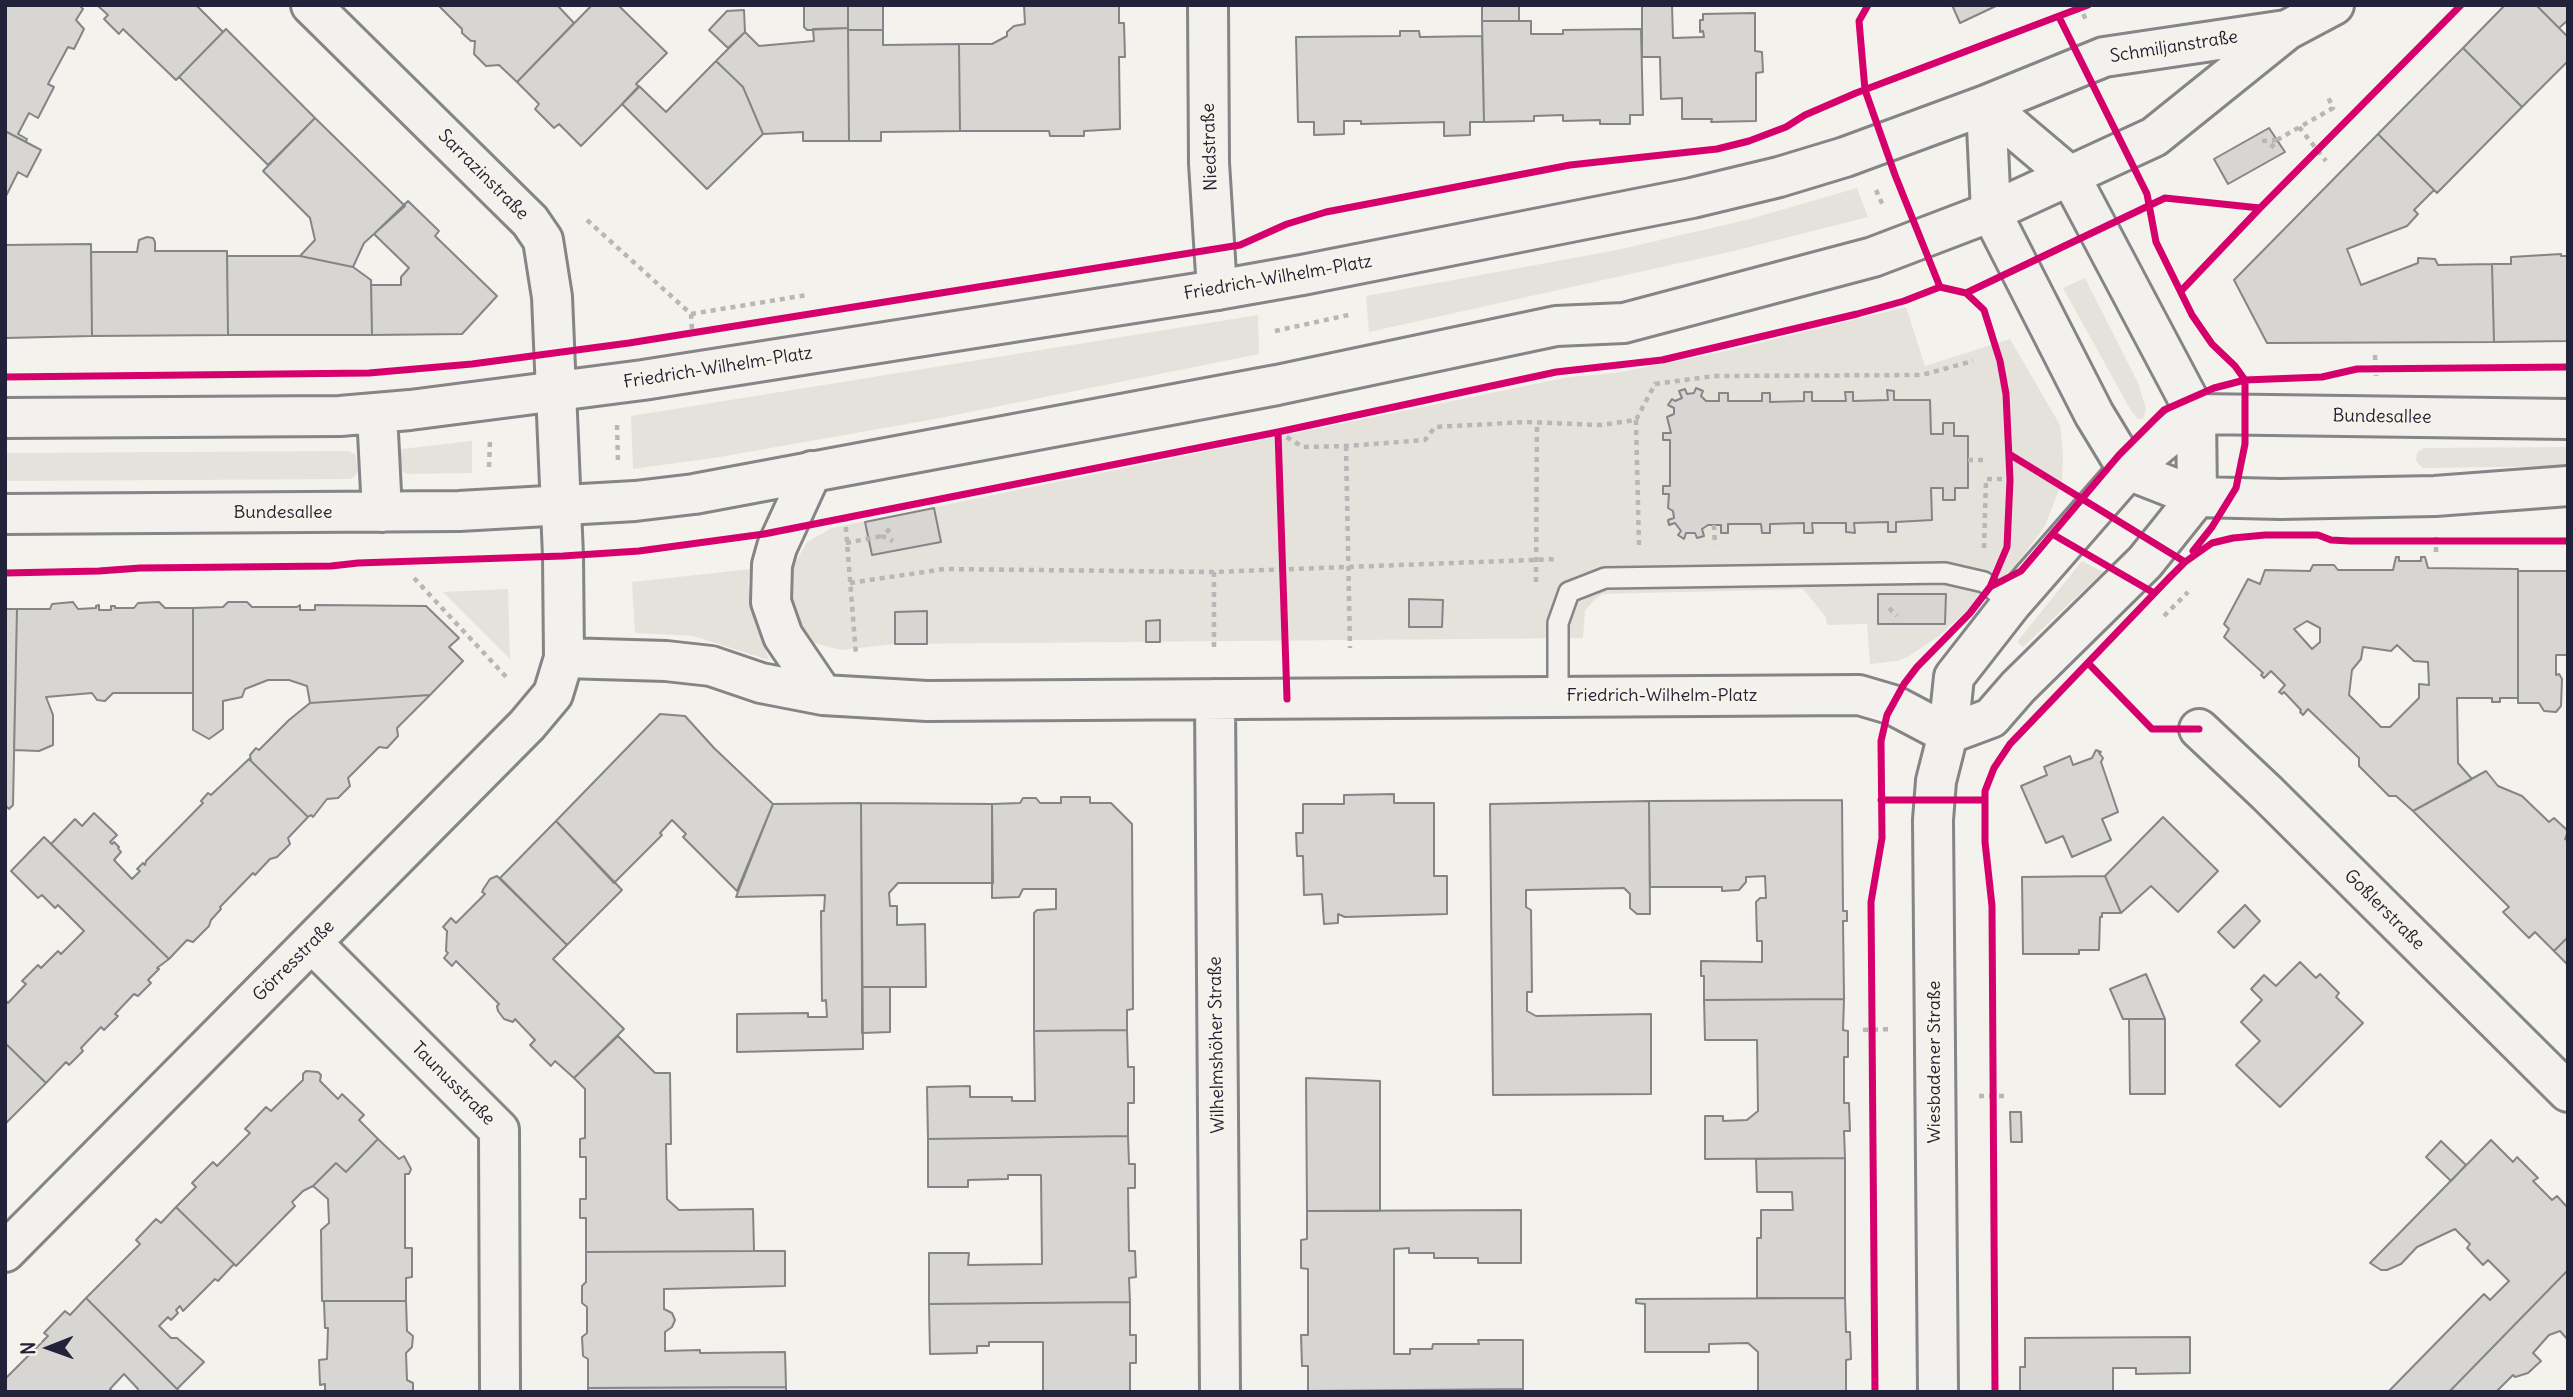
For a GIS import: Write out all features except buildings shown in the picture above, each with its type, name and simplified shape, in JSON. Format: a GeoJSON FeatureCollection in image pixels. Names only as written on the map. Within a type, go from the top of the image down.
{"type":"FeatureCollection","features":[{"type":"Feature","properties":{"kind":"street","name":"Sarrazinstraße"},"geometry":{"type":"LineString","coordinates":[[311,5],[530,220],[543,240],[552,297],[560,505]]}},
{"type":"Feature","properties":{"kind":"street","name":"Niedstraße"},"geometry":{"type":"LineString","coordinates":[[1208,5],[1209,163],[1217,290]]}},
{"type":"Feature","properties":{"kind":"street","name":"Schmiljanstraße"},"geometry":{"type":"LineString","coordinates":[[2070,176],[2160,133],[2287,30],[2334,5]]}},
{"type":"Feature","properties":{"kind":"street","name":"Schmiljanstraße"},"geometry":{"type":"LineString","coordinates":[[1986,106],[2104,57],[2287,30]]}},
{"type":"Feature","properties":{"kind":"street","name":"Friedrich-Wilhelm-Platz"},"geometry":{"type":"LineString","coordinates":[[556,392],[1217,290],[1692,198],[1779,177],[1845,157],[1986,106]]}},
{"type":"Feature","properties":{"kind":"street"},"geometry":{"type":"LineString","coordinates":[[1986,106],[2070,176],[2196,414],[2197,497],[2145,562],[2018,687],[1991,718],[1948,734],[1954,677],[2011,604],[2128,470],[2196,414]]}},
{"type":"Feature","properties":{"kind":"street"},"geometry":{"type":"LineString","coordinates":[[1986,106],[1991,212],[2094,414],[2128,470],[2197,497],[2280,499],[2435,496],[2568,486]]}},
{"type":"Feature","properties":{"kind":"street"},"geometry":{"type":"LineString","coordinates":[[564,658],[560,505],[635,501],[694,494],[1277,385],[1556,327],[1624,323],[1873,257],[1991,212],[2070,176]]}},
{"type":"Feature","properties":{"kind":"street"},"geometry":{"type":"LineString","coordinates":[[5,418],[340,416],[556,392]]}},
{"type":"Feature","properties":{"kind":"street"},"geometry":{"type":"LineString","coordinates":[[377,413],[382,512]]}},
{"type":"Feature","properties":{"kind":"street","name":"Bundesallee"},"geometry":{"type":"LineString","coordinates":[[2196,414],[2568,419]]}},
{"type":"Feature","properties":{"kind":"street"},"geometry":{"type":"LineString","coordinates":[[812,471],[772,565],[771,602],[783,636],[841,696]]}},
{"type":"Feature","properties":{"kind":"street","name":"Bundesallee"},"geometry":{"type":"LineString","coordinates":[[5,513],[459,511],[560,505]]}},
{"type":"Feature","properties":{"kind":"street","name":"Friedrich-Wilhelm-Platz"},"geometry":{"type":"LineString","coordinates":[[564,658],[666,661],[711,666],[761,683],[841,696],[927,701],[1859,695],[1893,705],[1948,734]]}},
{"type":"Feature","properties":{"kind":"street","name":"Görresstraße"},"geometry":{"type":"LineString","coordinates":[[5,1252],[527,724],[552,694],[564,658]]}},
{"type":"Feature","properties":{"kind":"street","name":"Wilhelmshöher Straße"},"geometry":{"type":"LineString","coordinates":[[1215,699],[1220,1392]]}},
{"type":"Feature","properties":{"kind":"street","name":"Goßlerstraße"},"geometry":{"type":"LineString","coordinates":[[2199,729],[2568,1092]]}},
{"type":"Feature","properties":{"kind":"street","name":"Wiesbadener Straße"},"geometry":{"type":"LineString","coordinates":[[1938,1392],[1933,820],[1936,781],[1948,734]]}},
{"type":"Feature","properties":{"kind":"street","name":"Taunusstraße"},"geometry":{"type":"LineString","coordinates":[[312,943],[499,1130],[500,1392]]}},
{"type":"Feature","properties":{"kind":"lane"},"geometry":{"type":"LineString","coordinates":[[1558,697],[1558,623],[1569,592],[1605,578],[1945,573],[1984,582],[2011,604]]}},
{"type":"Feature","properties":{"kind":"path"},"geometry":{"type":"LineString","coordinates":[[2070,13],[2088,5]]}},
{"type":"Feature","properties":{"kind":"path"},"geometry":{"type":"LineString","coordinates":[[2268,152],[2277,140],[2333,108],[2328,97]]}},
{"type":"Feature","properties":{"kind":"path"},"geometry":{"type":"LineString","coordinates":[[2299,127],[2326,161]]}},
{"type":"Feature","properties":{"kind":"path"},"geometry":{"type":"LineString","coordinates":[[2262,141],[2277,140]]}},
{"type":"Feature","properties":{"kind":"path"},"geometry":{"type":"LineString","coordinates":[[2308,160],[2327,141]]}},
{"type":"Feature","properties":{"kind":"path"},"geometry":{"type":"LineString","coordinates":[[1874,182],[1885,212]]}},
{"type":"Feature","properties":{"kind":"path"},"geometry":{"type":"LineString","coordinates":[[587,220],[691,314],[692,332]]}},
{"type":"Feature","properties":{"kind":"path"},"geometry":{"type":"LineString","coordinates":[[691,314],[807,295]]}},
{"type":"Feature","properties":{"kind":"path"},"geometry":{"type":"LineString","coordinates":[[1275,331],[1353,314]]}},
{"type":"Feature","properties":{"kind":"path"},"geometry":{"type":"LineString","coordinates":[[1275,322],[1275,341]]}},
{"type":"Feature","properties":{"kind":"path"},"geometry":{"type":"LineString","coordinates":[[681,334],[706,330]]}},
{"type":"Feature","properties":{"kind":"path"},"geometry":{"type":"LineString","coordinates":[[2375,355],[2375,373]]}},
{"type":"Feature","properties":{"kind":"path"},"geometry":{"type":"LineString","coordinates":[[1640,558],[1636,420],[1655,384],[1714,376],[1922,375],[1973,361]]}},
{"type":"Feature","properties":{"kind":"path"},"geometry":{"type":"LineString","coordinates":[[2366,369],[2375,373],[2389,369]]}},
{"type":"Feature","properties":{"kind":"path"},"geometry":{"type":"LineString","coordinates":[[616,420],[619,470]]}},
{"type":"Feature","properties":{"kind":"path"},"geometry":{"type":"LineString","coordinates":[[1278,432],[1303,447],[1346,446],[1425,440],[1434,427],[1537,422],[1601,425],[1636,420]]}},
{"type":"Feature","properties":{"kind":"path"},"geometry":{"type":"LineString","coordinates":[[1536,584],[1537,422]]}},
{"type":"Feature","properties":{"kind":"path"},"geometry":{"type":"LineString","coordinates":[[1265,435],[1292,429]]}},
{"type":"Feature","properties":{"kind":"path"},"geometry":{"type":"LineString","coordinates":[[489,476],[490,436]]}},
{"type":"Feature","properties":{"kind":"path"},"geometry":{"type":"LineString","coordinates":[[1346,446],[1350,648]]}},
{"type":"Feature","properties":{"kind":"path"},"geometry":{"type":"LineString","coordinates":[[1968,460],[1985,460]]}},
{"type":"Feature","properties":{"kind":"path"},"geometry":{"type":"LineString","coordinates":[[2009,467],[2010,493]]}},
{"type":"Feature","properties":{"kind":"path"},"geometry":{"type":"LineString","coordinates":[[786,530],[858,514]]}},
{"type":"Feature","properties":{"kind":"path"},"geometry":{"type":"LineString","coordinates":[[841,696],[850,583],[845,517]]}},
{"type":"Feature","properties":{"kind":"path"},"geometry":{"type":"LineString","coordinates":[[846,543],[882,536],[890,529]]}},
{"type":"Feature","properties":{"kind":"path"},"geometry":{"type":"LineString","coordinates":[[882,536],[893,541]]}},
{"type":"Feature","properties":{"kind":"path"},"geometry":{"type":"LineString","coordinates":[[2424,542],[2436,539],[2449,542]]}},
{"type":"Feature","properties":{"kind":"path"},"geometry":{"type":"LineString","coordinates":[[2436,539],[2436,556]]}},
{"type":"Feature","properties":{"kind":"path"},"geometry":{"type":"LineString","coordinates":[[850,583],[944,569],[1213,572],[1555,559]]}},
{"type":"Feature","properties":{"kind":"path"},"geometry":{"type":"LineString","coordinates":[[1213,572],[1214,649]]}},
{"type":"Feature","properties":{"kind":"path"},"geometry":{"type":"LineString","coordinates":[[414,578],[510,681]]}},
{"type":"Feature","properties":{"kind":"path"},"geometry":{"type":"LineString","coordinates":[[2164,616],[2188,592]]}},
{"type":"Feature","properties":{"kind":"path"},"geometry":{"type":"LineString","coordinates":[[1872,1017],[1872,1043]]}},
{"type":"Feature","properties":{"kind":"path"},"geometry":{"type":"LineString","coordinates":[[1863,1030],[1892,1029]]}},
{"type":"Feature","properties":{"kind":"path"},"geometry":{"type":"LineString","coordinates":[[1993,1082],[1993,1109]]}},
{"type":"Feature","properties":{"kind":"path"},"geometry":{"type":"LineString","coordinates":[[1979,1096],[2005,1096]]}},
{"type":"Feature","properties":{"kind":"shaded area"},"geometry":{"type":"Polygon","coordinates":[[[1857,188],[1868,217],[1734,251],[1369,332],[1366,296],[1617,250],[1750,219],[1857,188]]]}},
{"type":"Feature","properties":{"kind":"shaded area"},"geometry":{"type":"Polygon","coordinates":[[[2085,278],[2138,383],[2146,409],[2143,419],[2138,419],[2130,409],[2063,288],[2085,278]]]}},
{"type":"Feature","properties":{"kind":"shaded area"},"geometry":{"type":"Polygon","coordinates":[[[1906,307],[1925,366],[2010,339],[2060,425],[2063,455],[2062,482],[2045,526],[2017,564],[1939,636],[1897,661],[1870,664],[1867,624],[1827,625],[1826,617],[1803,589],[1603,594],[1585,611],[1583,638],[895,644],[841,650],[811,642],[792,609],[794,565],[807,542],[832,528],[1569,377],[1615,373],[1722,352],[1906,307]]]}},
{"type":"Feature","properties":{"kind":"shaded area"},"geometry":{"type":"Polygon","coordinates":[[[1258,315],[1259,354],[935,419],[720,457],[633,469],[631,416],[1258,315]]]}},
{"type":"Feature","properties":{"kind":"shaded area"},"geometry":{"type":"Polygon","coordinates":[[[472,441],[472,473],[407,474],[401,470],[399,452],[402,449],[472,441]]]}},
{"type":"Feature","properties":{"kind":"shaded area"},"geometry":{"type":"Polygon","coordinates":[[[2568,447],[2568,466],[2423,468],[2416,461],[2417,453],[2423,448],[2568,447]]]}},
{"type":"Feature","properties":{"kind":"shaded area"},"geometry":{"type":"Polygon","coordinates":[[[348,451],[355,454],[358,471],[350,479],[5,481],[5,453],[348,451]]]}},
{"type":"Feature","properties":{"kind":"shaded area"},"geometry":{"type":"Polygon","coordinates":[[[2082,561],[2103,572],[2023,647],[2017,642],[2082,561]]]}},
{"type":"Feature","properties":{"kind":"shaded area"},"geometry":{"type":"Polygon","coordinates":[[[750,569],[748,583],[752,610],[769,660],[693,636],[635,633],[632,582],[750,569]]]}},
{"type":"Feature","properties":{"kind":"shaded area"},"geometry":{"type":"Polygon","coordinates":[[[508,589],[510,659],[443,592],[508,589]]]}},
{"type":"Feature","properties":{"kind":"cycle path"},"geometry":{"type":"LineString","coordinates":[[1868,5],[1859,21],[1865,90],[1895,175],[1940,287]]}},
{"type":"Feature","properties":{"kind":"cycle path"},"geometry":{"type":"LineString","coordinates":[[5,377],[369,373],[472,364],[629,343],[1240,245],[1287,224],[1326,212],[1570,165],[1717,149],[1749,141],[1786,127],[1805,115],[1856,93],[2088,5]]}},
{"type":"Feature","properties":{"kind":"cycle path"},"geometry":{"type":"LineString","coordinates":[[1966,293],[2165,198],[2260,208],[2461,5]]}},
{"type":"Feature","properties":{"kind":"cycle path"},"geometry":{"type":"LineString","coordinates":[[2059,17],[2147,194],[2156,242],[2192,315],[2212,344],[2245,380],[2245,444],[2236,488],[2212,527],[2193,551]]}},
{"type":"Feature","properties":{"kind":"cycle path"},"geometry":{"type":"LineString","coordinates":[[2181,291],[2260,208]]}},
{"type":"Feature","properties":{"kind":"cycle path"},"geometry":{"type":"LineString","coordinates":[[5,573],[140,568],[331,566],[563,556],[639,551],[764,534],[1278,432],[1556,372],[1662,360],[1857,314],[1904,301],[1940,287],[1966,293],[1984,310],[2000,361],[2006,394],[2010,480],[2007,547],[1990,587],[1970,613],[1904,684],[1887,715],[1881,741],[1882,838],[1871,902],[1875,1392]]}},
{"type":"Feature","properties":{"kind":"cycle path"},"geometry":{"type":"LineString","coordinates":[[1990,587],[2021,571],[2119,455],[2164,410],[2214,388],[2245,380],[2322,377],[2357,369],[2568,367]]}},
{"type":"Feature","properties":{"kind":"cycle path"},"geometry":{"type":"LineString","coordinates":[[1278,432],[1287,699]]}},
{"type":"Feature","properties":{"kind":"cycle path"},"geometry":{"type":"LineString","coordinates":[[2009,454],[2185,562]]}},
{"type":"Feature","properties":{"kind":"cycle path"},"geometry":{"type":"LineString","coordinates":[[2054,535],[2154,593]]}},
{"type":"Feature","properties":{"kind":"cycle path"},"geometry":{"type":"LineString","coordinates":[[1995,1392],[1992,906],[1985,842],[1985,791],[1994,768],[2010,744],[2185,562],[2212,543],[2265,535],[2318,535],[2331,540],[2350,541],[2568,541]]}},
{"type":"Feature","properties":{"kind":"cycle path"},"geometry":{"type":"LineString","coordinates":[[2088,663],[2152,729],[2199,729]]}},
{"type":"Feature","properties":{"kind":"cycle path"},"geometry":{"type":"LineString","coordinates":[[1881,800],[1985,800]]}}]}
